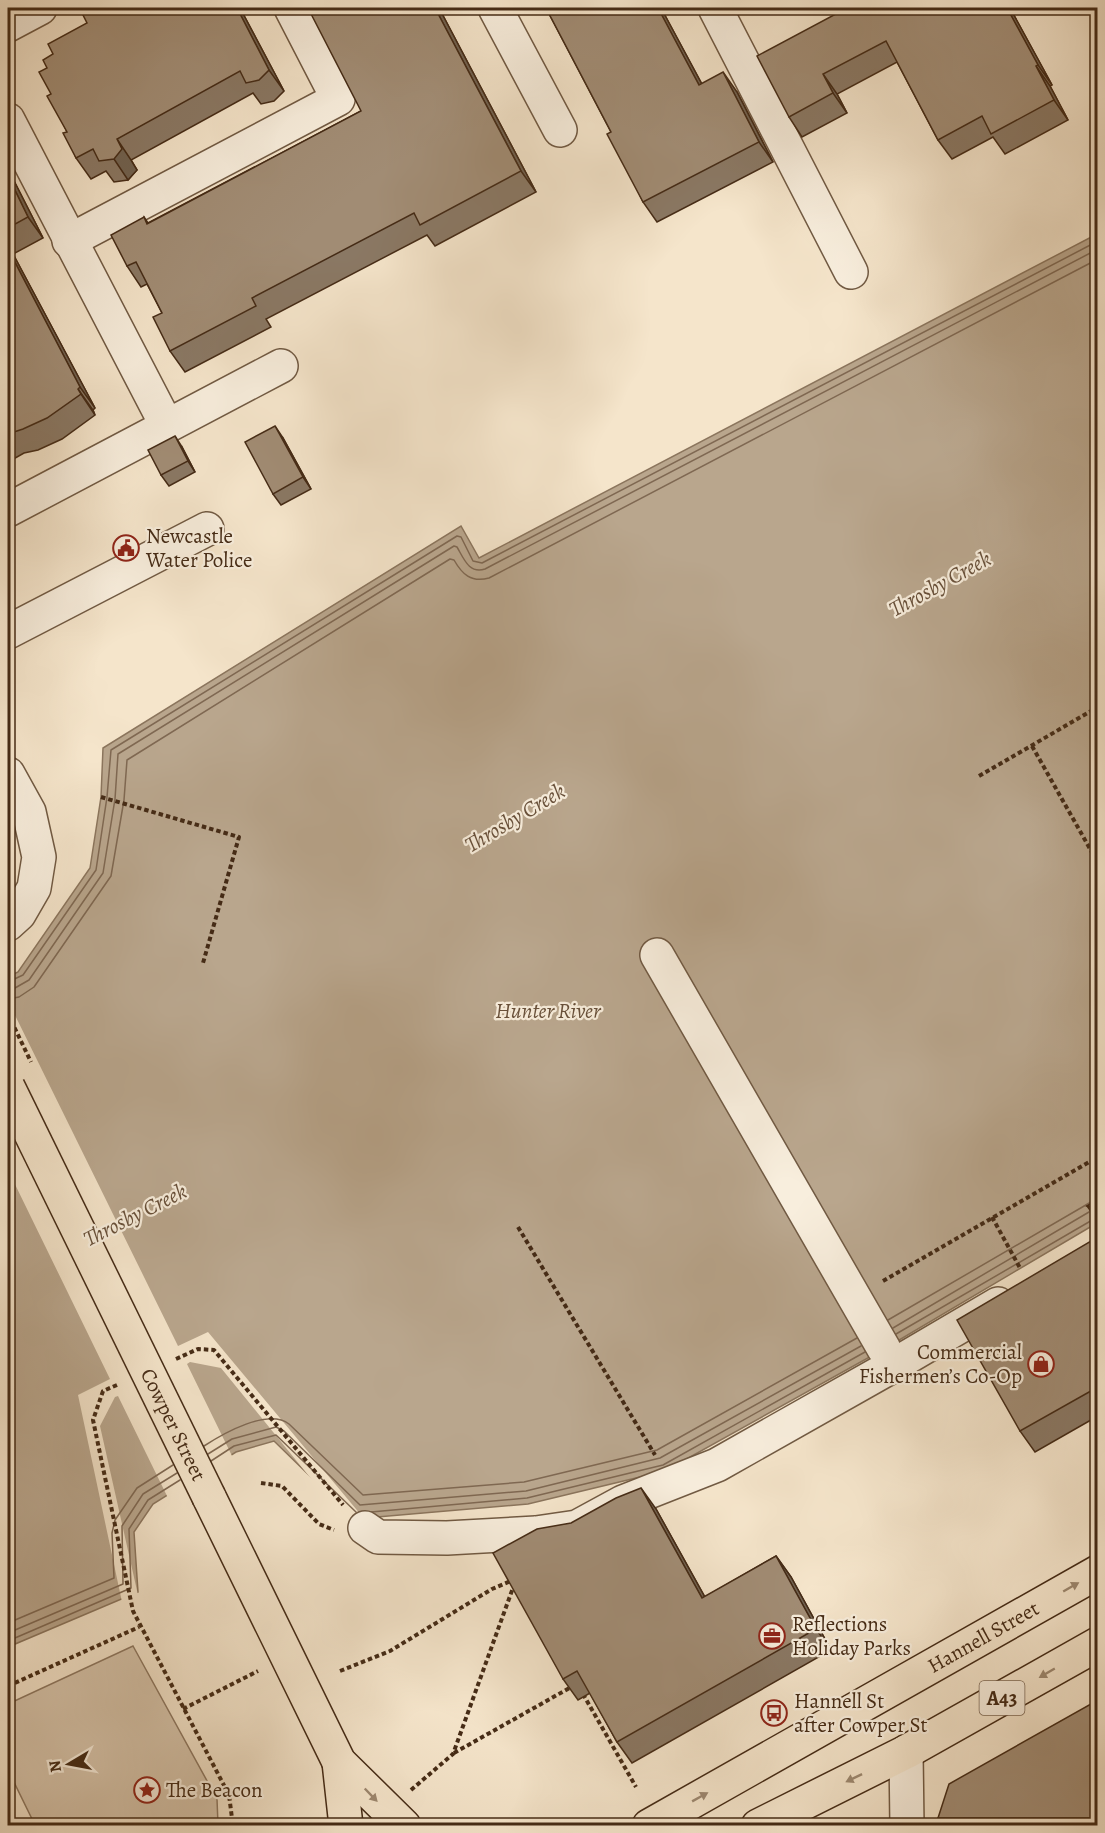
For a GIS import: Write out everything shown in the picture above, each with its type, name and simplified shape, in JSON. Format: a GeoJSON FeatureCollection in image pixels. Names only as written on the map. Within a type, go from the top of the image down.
{"type":"FeatureCollection","features":[{"type":"Feature","properties":{"kind":"main road","name":"Cowper Street"},"geometry":{"type":"LineString","coordinates":[[8,1087],[339,1762],[346,1826]]}},
{"type":"Feature","properties":{"kind":"main road","name":"Hannell Street"},"geometry":{"type":"LineString","coordinates":[[649,1826],[1098,1572]]}},
{"type":"Feature","properties":{"kind":"main road","name":"A43"},"geometry":{"type":"LineString","coordinates":[[758,1826],[906,1752],[1098,1644]]}},
{"type":"Feature","properties":{"kind":"main road","name":"Cowper Street"},"geometry":{"type":"LineString","coordinates":[[339,1762],[405,1810]]}},
{"type":"Feature","properties":{"kind":"street"},"geometry":{"type":"LineString","coordinates":[[8,25],[40,8]]}},
{"type":"Feature","properties":{"kind":"street"},"geometry":{"type":"LineString","coordinates":[[69,241],[338,99],[291,8]]}},
{"type":"Feature","properties":{"kind":"street"},"geometry":{"type":"LineString","coordinates":[[495,8],[560,130]]}},
{"type":"Feature","properties":{"kind":"street"},"geometry":{"type":"LineString","coordinates":[[715,8],[852,272]]}},
{"type":"Feature","properties":{"kind":"street"},"geometry":{"type":"LineString","coordinates":[[8,120],[167,426]]}},
{"type":"Feature","properties":{"kind":"street"},"geometry":{"type":"LineString","coordinates":[[8,510],[281,366]]}},
{"type":"Feature","properties":{"kind":"street"},"geometry":{"type":"LineString","coordinates":[[8,632],[207,529]]}},
{"type":"Feature","properties":{"kind":"street"},"geometry":{"type":"LineString","coordinates":[[8,774],[28,812],[39,857],[34,888],[19,914],[8,924]]}},
{"type":"Feature","properties":{"kind":"street"},"geometry":{"type":"LineString","coordinates":[[657,956],[884,1349]]}},
{"type":"Feature","properties":{"kind":"street"},"geometry":{"type":"LineString","coordinates":[[372,1532],[447,1538],[536,1533],[577,1527],[623,1502],[717,1465],[894,1365],[1023,1278]]}},
{"type":"Feature","properties":{"kind":"street"},"geometry":{"type":"LineString","coordinates":[[906,1752],[907,1826]]}},
{"type":"Feature","properties":{"kind":"path"},"geometry":{"type":"LineString","coordinates":[[980,776],[1098,707]]}},
{"type":"Feature","properties":{"kind":"path"},"geometry":{"type":"LineString","coordinates":[[1032,746],[1098,863]]}},
{"type":"Feature","properties":{"kind":"path"},"geometry":{"type":"LineString","coordinates":[[101,797],[239,837],[203,963]]}},
{"type":"Feature","properties":{"kind":"path"},"geometry":{"type":"LineString","coordinates":[[854,1298],[1098,1157]]}},
{"type":"Feature","properties":{"kind":"path"},"geometry":{"type":"LineString","coordinates":[[992,1217],[1023,1278]]}},
{"type":"Feature","properties":{"kind":"path"},"geometry":{"type":"LineString","coordinates":[[518,1227],[659,1461]]}},
{"type":"Feature","properties":{"kind":"path"},"geometry":{"type":"LineString","coordinates":[[261,1483],[282,1486],[319,1524],[351,1538],[372,1532]]}},
{"type":"Feature","properties":{"kind":"path"},"geometry":{"type":"LineString","coordinates":[[517,1578],[522,1588]]}},
{"type":"Feature","properties":{"kind":"path"},"geometry":{"type":"LineString","coordinates":[[340,1671],[390,1651],[492,1589],[517,1578]]}},
{"type":"Feature","properties":{"kind":"path"},"geometry":{"type":"LineString","coordinates":[[453,1754],[517,1578]]}},
{"type":"Feature","properties":{"kind":"path"},"geometry":{"type":"LineString","coordinates":[[133,1611],[139,1627],[229,1795],[233,1826]]}},
{"type":"Feature","properties":{"kind":"path"},"geometry":{"type":"LineString","coordinates":[[8,1686],[139,1627]]}},
{"type":"Feature","properties":{"kind":"path"},"geometry":{"type":"LineString","coordinates":[[183,1710],[258,1671]]}},
{"type":"Feature","properties":{"kind":"path"},"geometry":{"type":"LineString","coordinates":[[405,1810],[453,1754],[577,1684]]}},
{"type":"Feature","properties":{"kind":"path"},"geometry":{"type":"LineString","coordinates":[[582,1693],[636,1787]]}},
{"type":"Feature","properties":{"kind":"shaded area"},"geometry":{"type":"Polygon","coordinates":[[[133,1646],[217,1799],[218,1825],[35,1825],[8,1770],[8,1704],[133,1646]]]}},
{"type":"Feature","properties":{"kind":"water","name":"Hunter River"},"geometry":{"type":"Polygon","coordinates":[[[1097,234],[1097,1223],[884,1349],[665,1471],[528,1504],[354,1519],[274,1441],[236,1452],[153,1504],[134,1532],[138,1592],[8,1647],[8,977],[18,972],[90,868],[101,797],[103,748],[461,526],[479,558],[1097,234]]]}},
{"type":"Feature","properties":{"kind":"pier"},"geometry":{"type":"Polygon","coordinates":[[[8,1001],[178,1346],[208,1332],[366,1521],[353,1522],[321,1491],[221,1368],[190,1362],[187,1364],[233,1458],[168,1498],[118,1396],[115,1397],[100,1426],[138,1595],[122,1602],[78,1395],[110,1379],[8,1170],[8,1001]]]}},
{"type":"Feature","properties":{"kind":"building"},"geometry":{"type":"Polygon","coordinates":[[[92,8],[237,8],[269,70],[259,80],[246,83],[240,71],[117,139],[122,149],[114,159],[99,161],[93,149],[76,158],[63,133],[67,132],[47,96],[51,94],[39,72],[47,68],[43,60],[53,54],[48,44],[87,23],[82,13],[92,8]]]}},
{"type":"Feature","properties":{"kind":"building"},"geometry":{"type":"Polygon","coordinates":[[[308,8],[435,8],[521,171],[420,225],[414,213],[252,298],[256,306],[170,351],[153,317],[162,313],[136,262],[127,266],[111,235],[144,217],[147,224],[361,111],[308,8]]]}},
{"type":"Feature","properties":{"kind":"building"},"geometry":{"type":"Polygon","coordinates":[[[546,8],[658,8],[699,85],[723,72],[759,142],[643,202],[607,134],[611,132],[546,8]]]}},
{"type":"Feature","properties":{"kind":"building"},"geometry":{"type":"Polygon","coordinates":[[[847,8],[1007,8],[1054,100],[991,134],[982,116],[938,140],[886,41],[823,74],[833,93],[789,117],[757,56],[847,8]]]}},
{"type":"Feature","properties":{"kind":"building"},"geometry":{"type":"Polygon","coordinates":[[[8,176],[28,217],[8,228],[8,176]]]}},
{"type":"Feature","properties":{"kind":"building"},"geometry":{"type":"Polygon","coordinates":[[[8,249],[80,387],[78,389],[81,394],[47,418],[8,434],[8,249]]]}},
{"type":"Feature","properties":{"kind":"building"},"geometry":{"type":"Polygon","coordinates":[[[275,426],[303,477],[273,494],[245,442],[275,426]]]}},
{"type":"Feature","properties":{"kind":"building"},"geometry":{"type":"Polygon","coordinates":[[[175,436],[188,461],[161,475],[148,450],[175,436]]]}},
{"type":"Feature","properties":{"kind":"building"},"geometry":{"type":"Polygon","coordinates":[[[1098,1200],[1098,1212],[1087,1206],[1098,1200]]]}},
{"type":"Feature","properties":{"kind":"building","name":"Commercial Fishermen’s Co-Op"},"geometry":{"type":"Polygon","coordinates":[[[1098,1235],[1098,1387],[1020,1431],[957,1320],[1098,1235]]]}},
{"type":"Feature","properties":{"kind":"building"},"geometry":{"type":"Polygon","coordinates":[[[641,1488],[702,1598],[776,1556],[816,1629],[617,1742],[577,1671],[563,1679],[493,1553],[537,1529],[571,1523],[616,1498],[641,1488]]]}},
{"type":"Feature","properties":{"kind":"building"},"geometry":{"type":"Polygon","coordinates":[[[1098,1700],[1098,1818],[938,1818],[949,1784],[1098,1700]]]}},
{"type":"Feature","properties":{"kind":"place","name":"Newcastle Water Police"},"geometry":{"type":"Point","coordinates":[126,548]}},
{"type":"Feature","properties":{"kind":"place","name":"Commercial Fishermen’s Co-Op"},"geometry":{"type":"Point","coordinates":[1041,1364]}},
{"type":"Feature","properties":{"kind":"place","name":"Reflections Holiday Parks"},"geometry":{"type":"Point","coordinates":[772,1636]}},
{"type":"Feature","properties":{"kind":"place","name":"Hannell St after Cowper St"},"geometry":{"type":"Point","coordinates":[774,1713]}},
{"type":"Feature","properties":{"kind":"place","name":"The Beacon"},"geometry":{"type":"Point","coordinates":[147,1790]}},
{"type":"Feature","properties":{"kind":"water label","name":"Throsby Creek"},"geometry":{"type":"Point","coordinates":[940,584]}},
{"type":"Feature","properties":{"kind":"water label","name":"Throsby Creek"},"geometry":{"type":"Point","coordinates":[515,818]}},
{"type":"Feature","properties":{"kind":"water label","name":"Throsby Creek"},"geometry":{"type":"Point","coordinates":[135,1215]}}]}
